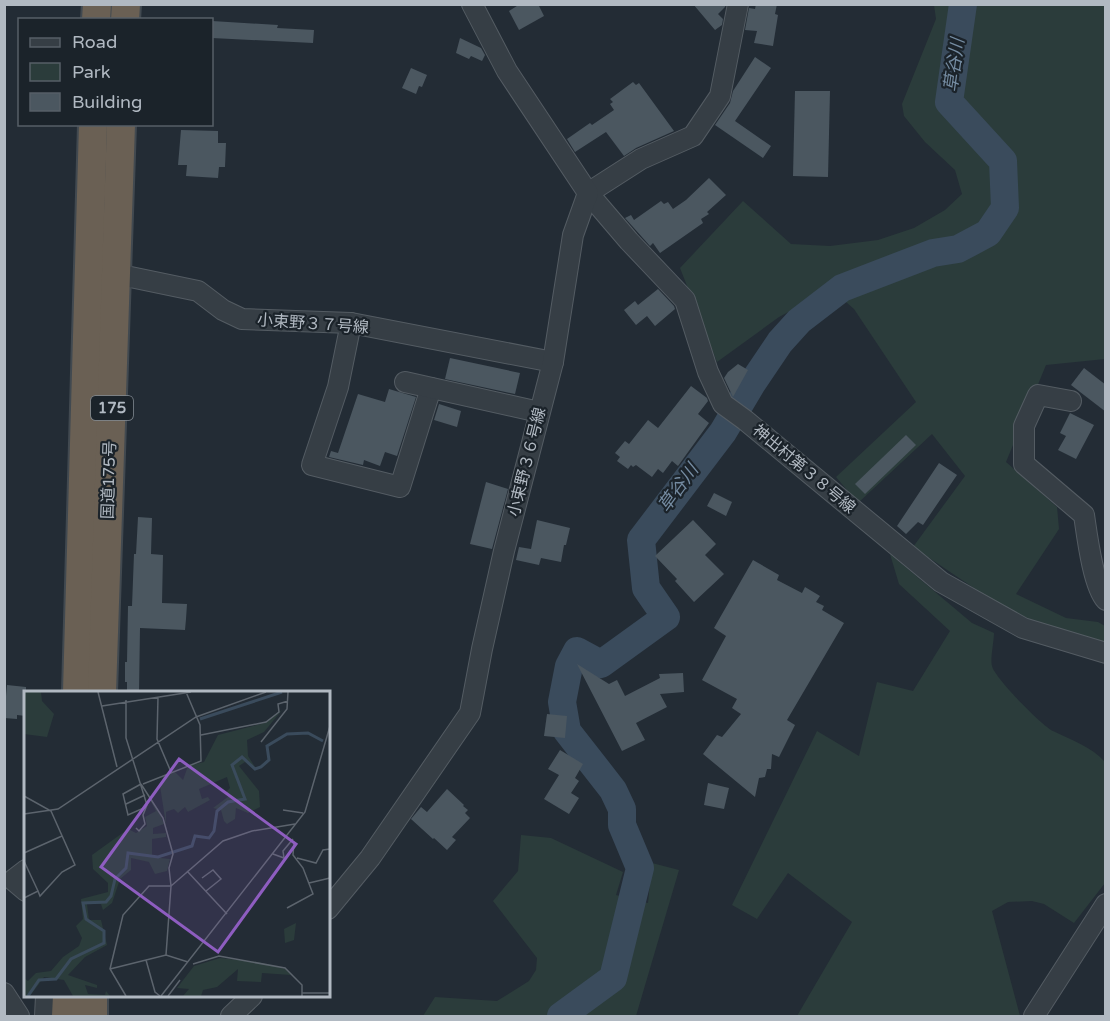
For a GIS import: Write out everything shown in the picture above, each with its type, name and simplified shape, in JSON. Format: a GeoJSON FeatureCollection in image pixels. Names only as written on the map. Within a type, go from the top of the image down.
{"type":"FeatureCollection","features":[{"type":"Feature","properties":{"kind":"highway","name":"国道175号"},"geometry":{"type":"LineString","coordinates":[[76,691],[93,126]]}},
{"type":"Feature","properties":{"kind":"highway","name":"国道175号"},"geometry":{"type":"LineString","coordinates":[[102,691],[122,126]]}},
{"type":"Feature","properties":{"kind":"highway"},"geometry":{"type":"LineString","coordinates":[[66,1017],[67,997]]}},
{"type":"Feature","properties":{"kind":"highway"},"geometry":{"type":"LineString","coordinates":[[93,997],[93,1017]]}},
{"type":"Feature","properties":{"kind":"street"},"geometry":{"type":"LineString","coordinates":[[472,4],[507,71],[588,194],[641,159],[693,136],[720,96],[738,4]]}},
{"type":"Feature","properties":{"kind":"street","name":"小束野３６号線"},"geometry":{"type":"LineString","coordinates":[[330,907],[370,858],[470,713],[502,562],[553,362],[573,235],[588,194]]}},
{"type":"Feature","properties":{"kind":"street","name":"神出村第３８号線"},"geometry":{"type":"LineString","coordinates":[[588,194],[685,300],[708,372],[723,404],[941,582],[1023,628],[1106,653]]}},
{"type":"Feature","properties":{"kind":"street","name":"小束野３７号線"},"geometry":{"type":"LineString","coordinates":[[116,274],[198,291],[224,310],[242,319],[351,323],[553,362]]}},
{"type":"Feature","properties":{"kind":"street"},"geometry":{"type":"LineString","coordinates":[[351,323],[338,387],[312,465],[400,487],[431,388]]}},
{"type":"Feature","properties":{"kind":"street"},"geometry":{"type":"LineString","coordinates":[[405,382],[539,412]]}},
{"type":"Feature","properties":{"kind":"street"},"geometry":{"type":"LineString","coordinates":[[1071,401],[1038,395],[1024,426],[1024,464],[1084,515],[1090,555],[1101,571],[1100,595],[1106,600]]}},
{"type":"Feature","properties":{"kind":"street"},"geometry":{"type":"LineString","coordinates":[[1034,1017],[1105,904]]}},
{"type":"Feature","properties":{"kind":"street"},"geometry":{"type":"LineString","coordinates":[[4,993],[19,1017]]}},
{"type":"Feature","properties":{"kind":"street"},"geometry":{"type":"LineString","coordinates":[[45,1017],[46,997]]}},
{"type":"Feature","properties":{"kind":"street"},"geometry":{"type":"LineString","coordinates":[[231,1017],[251,997]]}},
{"type":"Feature","properties":{"kind":"green space"},"geometry":{"type":"Polygon","coordinates":[[[934,5],[1105,5],[1105,359],[1046,365],[1006,462],[1057,507],[1059,529],[1016,594],[1066,618],[1098,622],[1105,626],[1105,647],[1014,615],[913,547],[965,476],[932,434],[858,503],[836,477],[916,402],[854,309],[831,289],[779,317],[717,362],[680,268],[743,201],[791,244],[830,246],[878,240],[914,228],[945,210],[962,194],[955,170],[925,142],[904,116],[902,104],[936,19],[934,5]]]}},
{"type":"Feature","properties":{"kind":"green space"},"geometry":{"type":"Polygon","coordinates":[[[890,554],[972,623],[994,633],[992,666],[1009,690],[1029,711],[1047,727],[1088,748],[1105,762],[1105,883],[1074,923],[1044,904],[1032,901],[1008,902],[992,911],[1020,1016],[797,1016],[852,922],[788,873],[757,919],[732,905],[817,731],[859,756],[877,682],[913,691],[950,631],[899,584],[890,554]]]}},
{"type":"Feature","properties":{"kind":"green space"},"geometry":{"type":"Polygon","coordinates":[[[521,835],[551,838],[623,872],[616,895],[648,903],[652,863],[679,870],[636,1016],[423,1016],[435,997],[497,1001],[529,981],[536,970],[537,958],[493,901],[518,871],[521,835]]]}},
{"type":"Feature","properties":{"kind":"building"},"geometry":{"type":"Polygon","coordinates":[[[520,4],[538,4],[544,16],[519,30],[509,11],[520,4]]]}},
{"type":"Feature","properties":{"kind":"building"},"geometry":{"type":"Polygon","coordinates":[[[693,4],[726,4],[718,14],[723,19],[722,25],[715,30],[693,4]]]}},
{"type":"Feature","properties":{"kind":"building"},"geometry":{"type":"Polygon","coordinates":[[[756,4],[777,4],[775,14],[778,15],[773,46],[754,43],[757,31],[745,30],[749,8],[755,9],[756,4]]]}},
{"type":"Feature","properties":{"kind":"building"},"geometry":{"type":"Polygon","coordinates":[[[213,21],[278,25],[277,28],[314,30],[313,43],[213,38],[213,21]]]}},
{"type":"Feature","properties":{"kind":"building"},"geometry":{"type":"Polygon","coordinates":[[[460,38],[481,48],[485,55],[482,61],[471,56],[469,59],[456,53],[460,38]]]}},
{"type":"Feature","properties":{"kind":"building"},"geometry":{"type":"Polygon","coordinates":[[[755,57],[771,68],[735,121],[771,146],[763,158],[715,125],[755,57]]]}},
{"type":"Feature","properties":{"kind":"building"},"geometry":{"type":"Polygon","coordinates":[[[411,68],[427,75],[416,94],[402,88],[411,68]]]}},
{"type":"Feature","properties":{"kind":"building"},"geometry":{"type":"Polygon","coordinates":[[[633,82],[636,85],[639,83],[674,131],[624,156],[606,132],[575,152],[567,139],[614,110],[610,99],[633,82]]]}},
{"type":"Feature","properties":{"kind":"building"},"geometry":{"type":"Polygon","coordinates":[[[795,91],[830,91],[828,177],[793,176],[795,91]]]}},
{"type":"Feature","properties":{"kind":"building"},"geometry":{"type":"Polygon","coordinates":[[[181,130],[218,131],[218,143],[226,143],[225,167],[219,167],[218,178],[186,176],[187,165],[178,165],[181,130]]]}},
{"type":"Feature","properties":{"kind":"building"},"geometry":{"type":"Polygon","coordinates":[[[709,178],[726,195],[707,212],[709,214],[701,219],[703,223],[660,253],[653,243],[650,246],[625,218],[631,215],[634,220],[661,201],[664,204],[668,202],[673,209],[709,178]]]}},
{"type":"Feature","properties":{"kind":"building"},"geometry":{"type":"Polygon","coordinates":[[[658,289],[675,309],[655,326],[647,316],[636,325],[624,310],[635,301],[638,305],[658,289]]]}},
{"type":"Feature","properties":{"kind":"building"},"geometry":{"type":"Polygon","coordinates":[[[450,358],[520,373],[515,394],[445,379],[450,358]]]}},
{"type":"Feature","properties":{"kind":"building"},"geometry":{"type":"Polygon","coordinates":[[[738,364],[748,370],[733,397],[724,378],[738,364]]]}},
{"type":"Feature","properties":{"kind":"building"},"geometry":{"type":"Polygon","coordinates":[[[1084,368],[1106,385],[1106,412],[1071,385],[1084,368]]]}},
{"type":"Feature","properties":{"kind":"building"},"geometry":{"type":"Polygon","coordinates":[[[691,386],[707,398],[708,401],[698,414],[709,423],[678,466],[672,461],[663,473],[658,469],[652,477],[636,465],[633,467],[631,465],[628,469],[617,461],[620,457],[615,453],[625,441],[629,444],[648,420],[658,428],[691,386]]]}},
{"type":"Feature","properties":{"kind":"building"},"geometry":{"type":"Polygon","coordinates":[[[389,389],[416,397],[397,456],[385,452],[380,466],[364,460],[363,465],[329,457],[331,451],[338,453],[358,394],[385,402],[389,389]]]}},
{"type":"Feature","properties":{"kind":"building"},"geometry":{"type":"Polygon","coordinates":[[[439,404],[461,411],[457,427],[434,420],[439,404]]]}},
{"type":"Feature","properties":{"kind":"building"},"geometry":{"type":"Polygon","coordinates":[[[1070,413],[1094,425],[1076,459],[1058,450],[1066,436],[1060,433],[1070,413]]]}},
{"type":"Feature","properties":{"kind":"building"},"geometry":{"type":"Polygon","coordinates":[[[906,435],[916,445],[865,494],[855,484],[906,435]]]}},
{"type":"Feature","properties":{"kind":"building"},"geometry":{"type":"Polygon","coordinates":[[[939,463],[957,475],[923,525],[918,522],[906,534],[897,526],[939,463]]]}},
{"type":"Feature","properties":{"kind":"building"},"geometry":{"type":"Polygon","coordinates":[[[486,482],[508,489],[492,549],[470,544],[486,482]]]}},
{"type":"Feature","properties":{"kind":"building"},"geometry":{"type":"Polygon","coordinates":[[[714,493],[732,502],[726,516],[707,506],[714,493]]]}},
{"type":"Feature","properties":{"kind":"building"},"geometry":{"type":"Polygon","coordinates":[[[138,517],[152,518],[151,554],[163,555],[162,603],[187,604],[185,630],[140,628],[139,691],[127,691],[125,662],[127,662],[128,606],[132,606],[134,554],[136,554],[138,517]]]}},
{"type":"Feature","properties":{"kind":"building"},"geometry":{"type":"Polygon","coordinates":[[[537,520],[570,528],[561,562],[541,558],[539,565],[516,560],[519,547],[531,549],[537,520]]]}},
{"type":"Feature","properties":{"kind":"building"},"geometry":{"type":"Polygon","coordinates":[[[693,520],[716,544],[705,555],[724,574],[694,602],[675,581],[677,579],[655,556],[693,520]]]}},
{"type":"Feature","properties":{"kind":"building"},"geometry":{"type":"Polygon","coordinates":[[[753,560],[779,575],[777,580],[802,593],[805,587],[820,596],[816,602],[824,606],[822,610],[844,623],[787,720],[795,725],[779,757],[772,754],[771,769],[767,769],[765,777],[759,778],[755,797],[703,754],[717,735],[722,737],[741,714],[732,708],[737,699],[702,680],[726,636],[714,628],[753,560]]]}},
{"type":"Feature","properties":{"kind":"building"},"geometry":{"type":"Polygon","coordinates":[[[577,664],[609,684],[617,680],[625,696],[660,678],[659,674],[683,673],[684,692],[660,694],[667,707],[636,723],[645,740],[622,751],[577,664]]]}},
{"type":"Feature","properties":{"kind":"building"},"geometry":{"type":"Polygon","coordinates":[[[7,685],[26,687],[24,716],[17,715],[17,719],[4,718],[7,685]]]}},
{"type":"Feature","properties":{"kind":"building"},"geometry":{"type":"Polygon","coordinates":[[[547,714],[567,716],[565,738],[544,736],[547,714]]]}},
{"type":"Feature","properties":{"kind":"building"},"geometry":{"type":"Polygon","coordinates":[[[560,750],[583,764],[575,778],[579,781],[571,793],[579,798],[569,814],[544,799],[559,775],[548,769],[560,750]]]}},
{"type":"Feature","properties":{"kind":"building"},"geometry":{"type":"Polygon","coordinates":[[[708,783],[729,788],[724,809],[704,805],[708,783]]]}},
{"type":"Feature","properties":{"kind":"building"},"geometry":{"type":"Polygon","coordinates":[[[447,789],[468,810],[465,813],[470,818],[452,837],[456,840],[447,850],[411,819],[421,807],[427,812],[447,789]]]}},
{"type":"Feature","properties":{"kind":"waterway","name":"草谷川"},"geometry":{"type":"LineString","coordinates":[[561,1016],[613,978],[640,868],[622,825],[622,809],[613,790],[567,731],[562,702],[569,666],[577,651],[601,664],[666,617],[646,588],[641,540],[723,432],[780,342],[799,321],[842,288],[933,253],[958,249],[988,233],[1005,208],[1003,161],[949,102],[963,4]]}}]}
